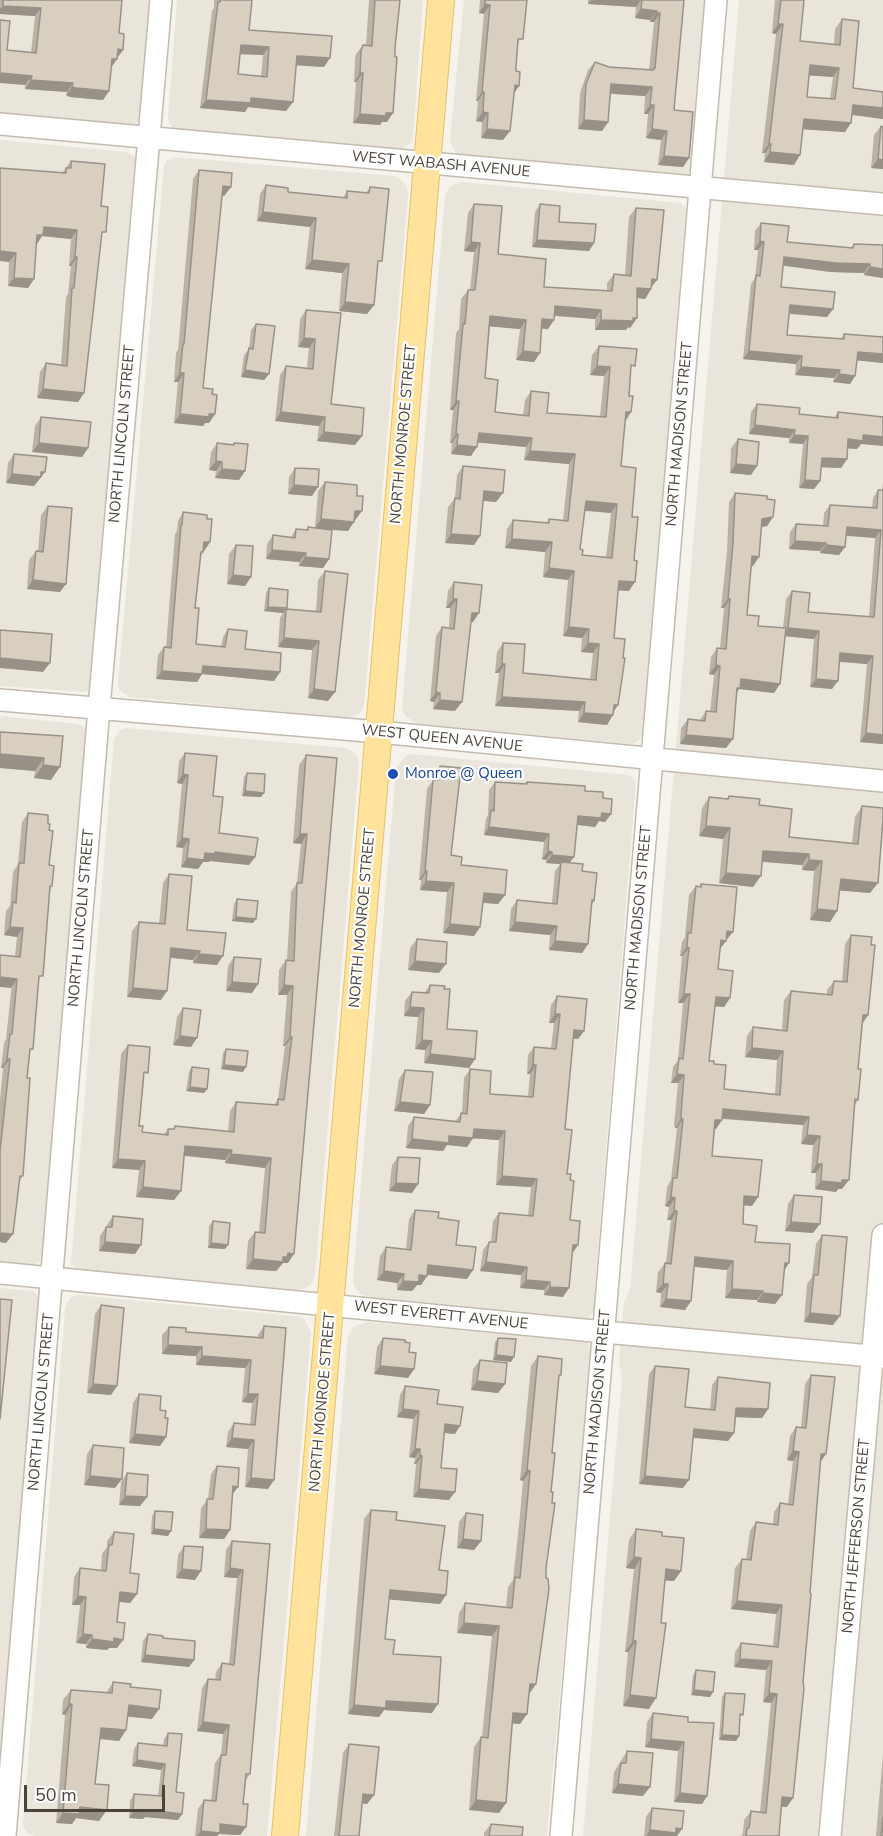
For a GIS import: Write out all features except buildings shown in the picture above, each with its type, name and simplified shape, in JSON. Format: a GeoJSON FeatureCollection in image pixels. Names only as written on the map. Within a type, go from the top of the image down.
{"type":"FeatureCollection","features":[{"type":"Feature","properties":{"kind":"main road","name":"NORTH MONROE STREET"},"geometry":{"type":"LineString","coordinates":[[285,1836],[441,0]]}},
{"type":"Feature","properties":{"kind":"street","name":"NORTH LINCOLN STREET"},"geometry":{"type":"LineString","coordinates":[[5,1836],[99,708],[161,0]]}},
{"type":"Feature","properties":{"kind":"street","name":"NORTH MADISON STREET"},"geometry":{"type":"LineString","coordinates":[[561,1836],[716,0]]}},
{"type":"Feature","properties":{"kind":"street","name":"WEST WABASH AVENUE"},"geometry":{"type":"LineString","coordinates":[[0,124],[883,204]]}},
{"type":"Feature","properties":{"kind":"street","name":"WEST QUEEN AVENUE"},"geometry":{"type":"LineString","coordinates":[[0,700],[379,732],[883,781]]}},
{"type":"Feature","properties":{"kind":"street","name":"NORTH JEFFERSON STREET"},"geometry":{"type":"LineString","coordinates":[[830,1836],[878,1356],[883,1235]]}},
{"type":"Feature","properties":{"kind":"street","name":"WEST EVERETT AVENUE"},"geometry":{"type":"LineString","coordinates":[[0,1273],[604,1332],[878,1356]]}},
{"type":"Feature","properties":{"kind":"shaded area"},"geometry":{"type":"Polygon","coordinates":[[[0,0],[151,0],[142,115],[139,120],[134,125],[128,126],[0,115],[0,0]]]}},
{"type":"Feature","properties":{"kind":"shaded area"},"geometry":{"type":"Polygon","coordinates":[[[177,0],[423,0],[413,137],[410,144],[398,151],[177,131],[172,128],[168,119],[177,0]]]}},
{"type":"Feature","properties":{"kind":"shaded area"},"geometry":{"type":"Polygon","coordinates":[[[464,0],[704,0],[690,170],[687,175],[463,157],[456,153],[450,138],[464,0]]]}},
{"type":"Feature","properties":{"kind":"shaded area"},"geometry":{"type":"Polygon","coordinates":[[[739,0],[883,0],[883,1836],[583,1836],[622,1377],[619,1362],[624,1303],[630,1289],[739,0]]]}},
{"type":"Feature","properties":{"kind":"shaded area"},"geometry":{"type":"Polygon","coordinates":[[[0,140],[127,152],[135,157],[137,163],[93,683],[90,689],[84,692],[0,686],[0,140]]]}},
{"type":"Feature","properties":{"kind":"shaded area"},"geometry":{"type":"Polygon","coordinates":[[[174,157],[395,176],[407,187],[364,705],[361,712],[355,716],[348,718],[129,697],[119,690],[164,166],[166,161],[174,157]]]}},
{"type":"Feature","properties":{"kind":"shaded area"},"geometry":{"type":"Polygon","coordinates":[[[464,182],[680,203],[686,208],[643,733],[635,743],[417,724],[405,716],[402,709],[445,196],[448,189],[464,182]]]}},
{"type":"Feature","properties":{"kind":"shaded area"},"geometry":{"type":"Polygon","coordinates":[[[0,716],[77,724],[83,726],[87,736],[44,1254],[42,1260],[33,1265],[0,1262],[0,716]]]}},
{"type":"Feature","properties":{"kind":"shaded area"},"geometry":{"type":"Polygon","coordinates":[[[121,729],[345,748],[357,756],[359,764],[315,1275],[313,1282],[304,1289],[78,1270],[71,1264],[114,739],[121,729]]]}},
{"type":"Feature","properties":{"kind":"shaded area"},"geometry":{"type":"Polygon","coordinates":[[[412,754],[629,775],[636,781],[595,1287],[596,1311],[585,1320],[568,1316],[369,1297],[361,1294],[355,1288],[353,1280],[396,768],[405,756],[412,754]]]}},
{"type":"Feature","properties":{"kind":"shaded area"},"geometry":{"type":"Polygon","coordinates":[[[0,1288],[33,1291],[41,1298],[0,1777],[0,1288]]]}},
{"type":"Feature","properties":{"kind":"shaded area"},"geometry":{"type":"Polygon","coordinates":[[[78,1295],[295,1316],[304,1318],[311,1332],[267,1836],[37,1836],[29,1834],[24,1829],[65,1310],[72,1297],[78,1295]]]}},
{"type":"Feature","properties":{"kind":"shaded area"},"geometry":{"type":"Polygon","coordinates":[[[367,1322],[566,1340],[581,1339],[593,1347],[595,1359],[589,1371],[547,1836],[306,1836],[348,1336],[353,1327],[367,1322]]]}},
{"type":"Feature","properties":{"kind":"place","name":"Monroe @ Queen"},"geometry":{"type":"Point","coordinates":[393,774]}}]}
